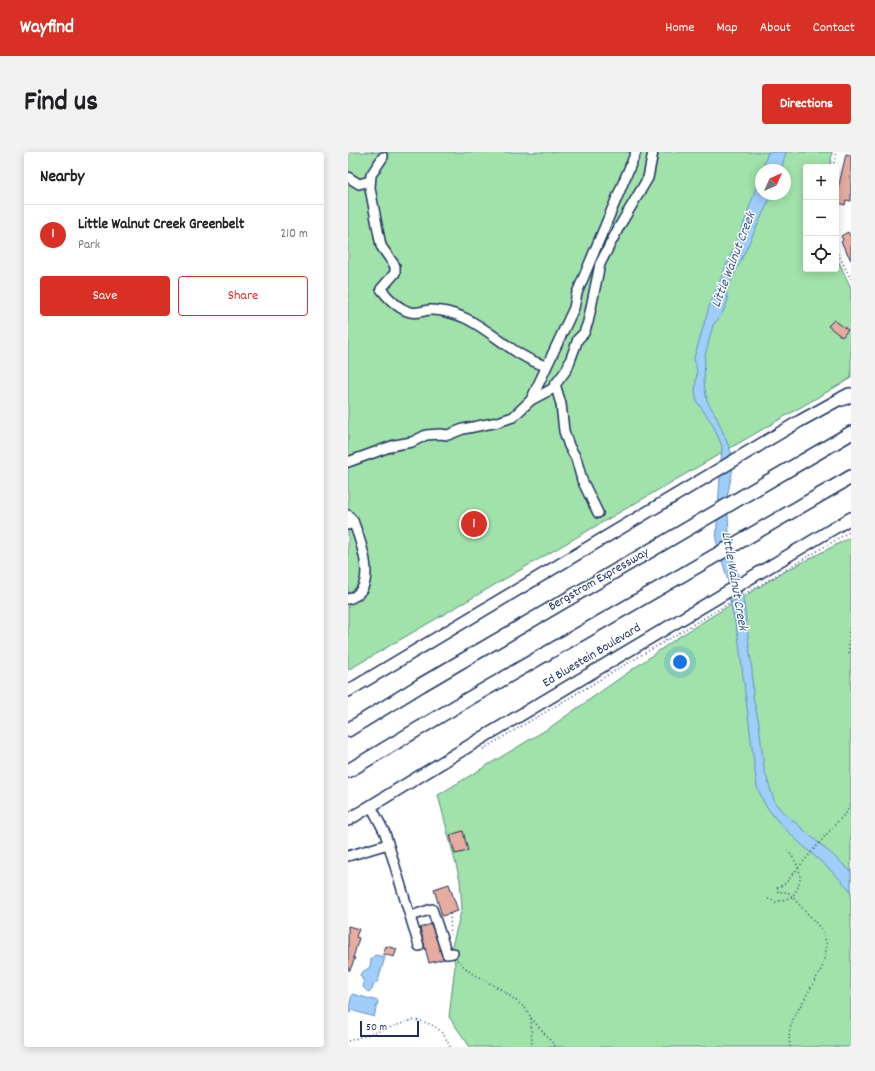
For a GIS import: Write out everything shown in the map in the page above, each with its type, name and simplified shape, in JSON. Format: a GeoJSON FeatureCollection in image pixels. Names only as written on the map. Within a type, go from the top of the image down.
{"type":"FeatureCollection","features":[{"type":"Feature","properties":{"kind":"highway","name":"Bergstrom Expressway"},"geometry":{"type":"LineString","coordinates":[[348,730],[428,681],[851,433]]}},
{"type":"Feature","properties":{"kind":"highway"},"geometry":{"type":"LineString","coordinates":[[348,771],[851,477]]}},
{"type":"Feature","properties":{"kind":"main road"},"geometry":{"type":"LineString","coordinates":[[348,691],[614,534],[800,421],[848,396]]}},
{"type":"Feature","properties":{"kind":"main road","name":"Ed Bluestein Boulevard"},"geometry":{"type":"LineString","coordinates":[[348,820],[694,612],[775,570],[851,518]]}},
{"type":"Feature","properties":{"kind":"lane"},"geometry":{"type":"LineString","coordinates":[[348,462],[395,445],[412,442],[426,435],[448,435],[463,429],[498,422],[513,417],[530,400],[574,308],[577,293],[636,152]]}},
{"type":"Feature","properties":{"kind":"lane"},"geometry":{"type":"LineString","coordinates":[[530,400],[546,393],[567,369],[578,339],[584,333],[594,299],[600,264],[648,178],[653,152]]}},
{"type":"Feature","properties":{"kind":"lane"},"geometry":{"type":"LineString","coordinates":[[383,157],[371,175],[370,181],[377,232],[381,246],[395,266],[395,273],[381,289],[383,292],[397,304],[410,312],[418,313],[431,310],[448,313],[467,319],[513,351],[534,362],[546,366]]}},
{"type":"Feature","properties":{"kind":"lane"},"geometry":{"type":"LineString","coordinates":[[348,177],[358,184],[370,181]]}},
{"type":"Feature","properties":{"kind":"lane"},"geometry":{"type":"LineString","coordinates":[[555,384],[561,404],[564,431],[569,446],[576,458],[582,480],[598,513]]}},
{"type":"Feature","properties":{"kind":"lane"},"geometry":{"type":"LineString","coordinates":[[348,599],[352,598],[360,591],[367,575],[362,544],[350,520]]}},
{"type":"Feature","properties":{"kind":"lane"},"geometry":{"type":"LineString","coordinates":[[371,806],[388,844],[419,946]]}},
{"type":"Feature","properties":{"kind":"lane"},"geometry":{"type":"LineString","coordinates":[[348,856],[388,844]]}},
{"type":"Feature","properties":{"kind":"lane"},"geometry":{"type":"LineString","coordinates":[[411,916],[432,909],[447,954],[453,953]]}},
{"type":"Feature","properties":{"kind":"path"},"geometry":{"type":"LineString","coordinates":[[834,164],[836,152]]}},
{"type":"Feature","properties":{"kind":"path"},"geometry":{"type":"LineString","coordinates":[[839,256],[851,279]]}},
{"type":"Feature","properties":{"kind":"path"},"geometry":{"type":"LineString","coordinates":[[693,625],[775,570],[851,531]]}},
{"type":"Feature","properties":{"kind":"path"},"geometry":{"type":"LineString","coordinates":[[849,654],[849,630],[851,624]]}},
{"type":"Feature","properties":{"kind":"path"},"geometry":{"type":"LineString","coordinates":[[790,1047],[788,1033],[793,1019],[822,968],[827,946],[823,931],[788,892],[778,892],[776,888],[786,883],[794,874],[847,812],[851,803]]}},
{"type":"Feature","properties":{"kind":"path"},"geometry":{"type":"LineString","coordinates":[[768,899],[776,902],[792,897],[800,884],[802,874],[797,862],[788,851]]}},
{"type":"Feature","properties":{"kind":"path"},"geometry":{"type":"LineString","coordinates":[[450,914],[453,953],[456,959],[471,973],[513,997],[526,1009],[531,1018],[556,1047]]}},
{"type":"Feature","properties":{"kind":"path"},"geometry":{"type":"LineString","coordinates":[[531,1018],[532,1047]]}},
{"type":"Feature","properties":{"kind":"path"},"geometry":{"type":"LineString","coordinates":[[348,1041],[412,1020],[423,1021],[436,1026],[447,1039],[450,1047]]}},
{"type":"Feature","properties":{"kind":"green space"},"geometry":{"type":"Polygon","coordinates":[[[348,152],[832,152],[830,164],[803,164],[803,272],[839,272],[839,262],[851,288],[851,378],[348,670],[348,152]]]}},
{"type":"Feature","properties":{"kind":"green space"},"geometry":{"type":"Polygon","coordinates":[[[851,537],[851,1047],[470,1047],[449,1017],[455,965],[452,946],[462,908],[460,880],[438,795],[549,728],[677,638],[780,574],[851,537]]]}},
{"type":"Feature","properties":{"kind":"water"},"geometry":{"type":"Polygon","coordinates":[[[768,152],[786,152],[783,164],[764,164],[768,152]]]}},
{"type":"Feature","properties":{"kind":"water","name":"Little Walnut Creek"},"geometry":{"type":"Polygon","coordinates":[[[755,191],[755,200],[769,200],[726,292],[728,300],[721,316],[713,325],[705,356],[704,383],[707,401],[716,416],[732,454],[733,468],[727,497],[730,550],[737,571],[744,604],[752,669],[753,697],[759,723],[764,769],[775,803],[782,811],[851,871],[851,891],[775,818],[765,804],[757,787],[738,636],[729,597],[728,581],[716,540],[722,446],[712,423],[697,402],[695,392],[697,371],[694,358],[710,304],[743,226],[755,191]]]}},
{"type":"Feature","properties":{"kind":"water"},"geometry":{"type":"Polygon","coordinates":[[[375,955],[385,957],[378,981],[374,984],[372,990],[368,992],[363,987],[364,982],[360,975],[370,967],[371,959],[375,955]]]}},
{"type":"Feature","properties":{"kind":"water"},"geometry":{"type":"Polygon","coordinates":[[[352,994],[378,1001],[374,1017],[351,1010],[350,1013],[348,1012],[352,994]]]}},
{"type":"Feature","properties":{"kind":"building"},"geometry":{"type":"Polygon","coordinates":[[[846,154],[851,155],[851,201],[846,200],[845,205],[839,203],[839,184],[846,154]]]}},
{"type":"Feature","properties":{"kind":"building"},"geometry":{"type":"Polygon","coordinates":[[[848,232],[851,237],[851,260],[841,242],[843,240],[841,236],[848,232]]]}},
{"type":"Feature","properties":{"kind":"building"},"geometry":{"type":"Polygon","coordinates":[[[834,320],[848,330],[842,337],[828,326],[834,320]]]}},
{"type":"Feature","properties":{"kind":"building"},"geometry":{"type":"Polygon","coordinates":[[[463,831],[468,851],[455,854],[450,835],[463,831]]]}},
{"type":"Feature","properties":{"kind":"building"},"geometry":{"type":"Polygon","coordinates":[[[449,884],[458,911],[442,916],[434,889],[449,884]]]}},
{"type":"Feature","properties":{"kind":"building"},"geometry":{"type":"Polygon","coordinates":[[[431,924],[444,959],[429,963],[420,928],[431,924]]]}},
{"type":"Feature","properties":{"kind":"building"},"geometry":{"type":"Polygon","coordinates":[[[348,926],[359,929],[356,937],[359,938],[353,958],[355,958],[350,970],[348,970],[348,926]]]}},
{"type":"Feature","properties":{"kind":"building"},"geometry":{"type":"Polygon","coordinates":[[[386,946],[397,949],[394,957],[383,954],[386,946]]]}},
{"type":"Feature","properties":{"kind":"place","name":"Little Walnut Creek Greenbelt"},"geometry":{"type":"Point","coordinates":[474,524]}}]}
